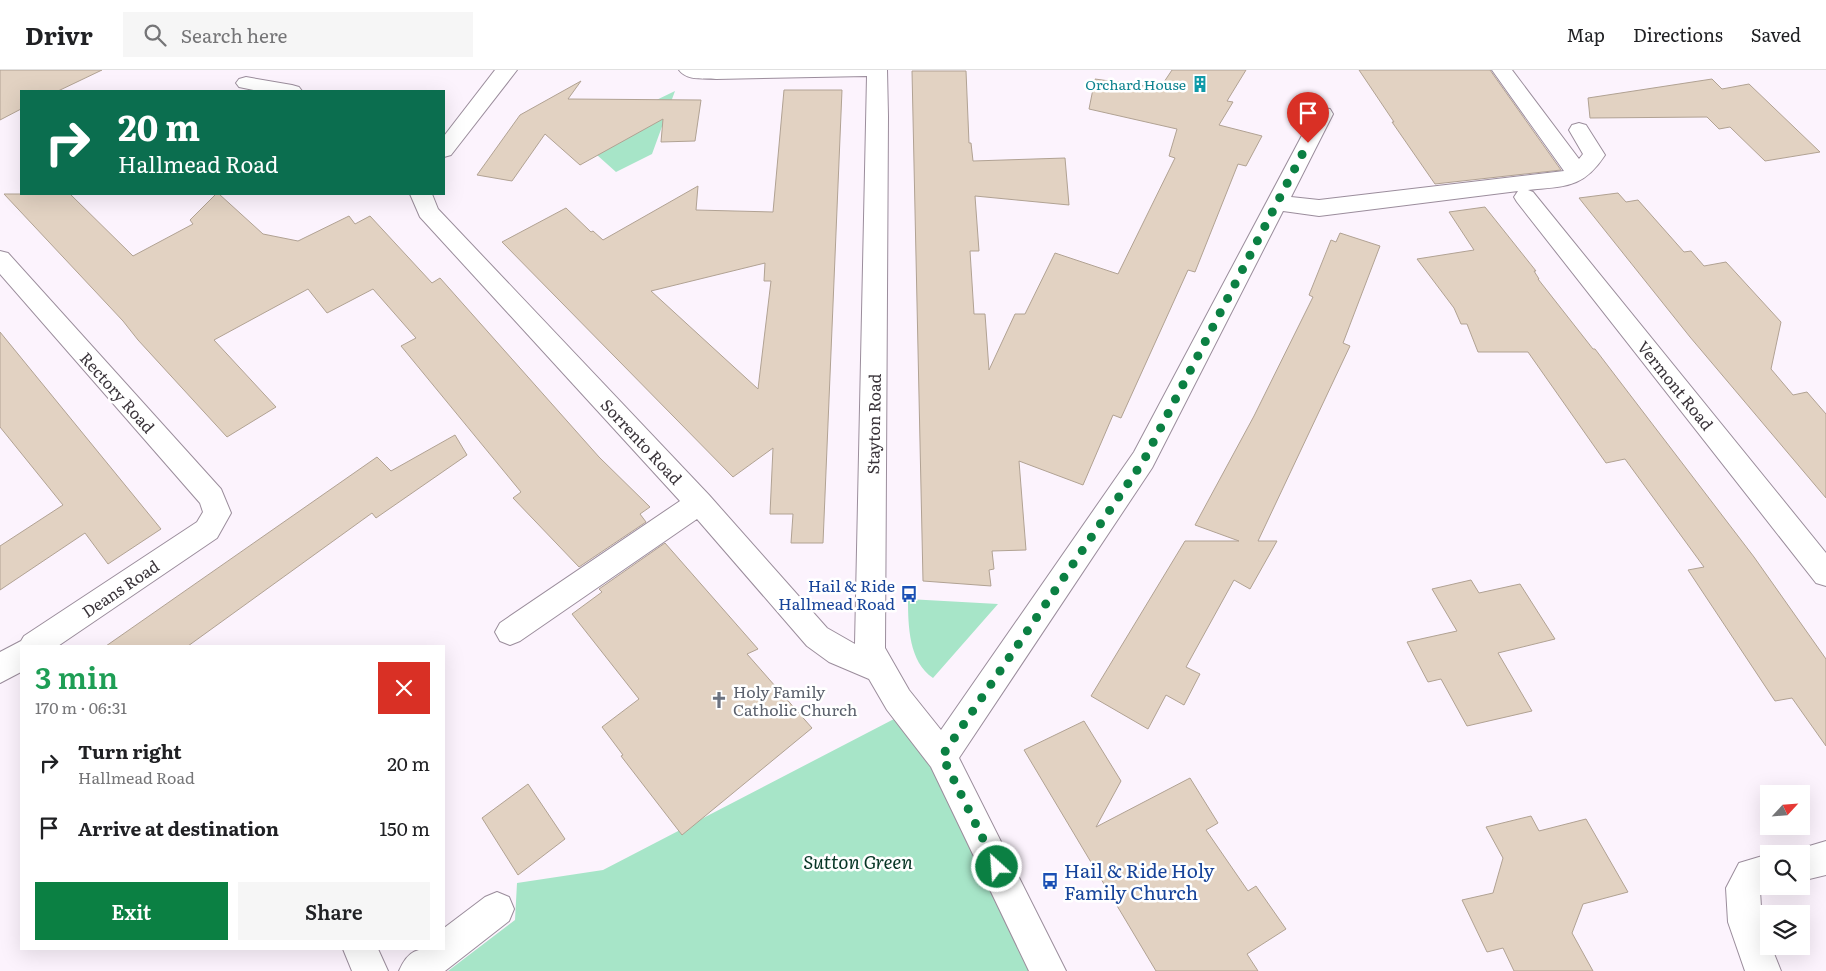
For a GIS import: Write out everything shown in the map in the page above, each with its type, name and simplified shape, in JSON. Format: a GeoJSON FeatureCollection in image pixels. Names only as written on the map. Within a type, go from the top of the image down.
{"type":"FeatureCollection","features":[{"type":"Feature","properties":{"kind":"street"},"geometry":{"type":"LineString","coordinates":[[445,149],[507,70]]}},
{"type":"Feature","properties":{"kind":"street"},"geometry":{"type":"LineString","coordinates":[[689,70],[716,73],[877,70]]}},
{"type":"Feature","properties":{"kind":"street","name":"Stayton Road"},"geometry":{"type":"LineString","coordinates":[[877,70],[878,116],[870,649],[898,700],[942,756],[1048,971]]}},
{"type":"Feature","properties":{"kind":"street"},"geometry":{"type":"LineString","coordinates":[[1502,70],[1578,174]]}},
{"type":"Feature","properties":{"kind":"street"},"geometry":{"type":"LineString","coordinates":[[246,83],[286,90]]}},
{"type":"Feature","properties":{"kind":"street"},"geometry":{"type":"LineString","coordinates":[[942,756],[1144,460],[1323,114]]}},
{"type":"Feature","properties":{"kind":"street"},"geometry":{"type":"LineString","coordinates":[[445,118],[465,122]]}},
{"type":"Feature","properties":{"kind":"street"},"geometry":{"type":"LineString","coordinates":[[1277,203],[1320,208],[1562,179],[1578,174],[1594,155],[1592,148],[1579,130]]}},
{"type":"Feature","properties":{"kind":"street","name":"Sorrento Road"},"geometry":{"type":"LineString","coordinates":[[421,195],[428,212],[700,503],[817,637],[840,652],[880,669]]}},
{"type":"Feature","properties":{"kind":"street","name":"Vermont Road"},"geometry":{"type":"LineString","coordinates":[[1525,197],[1826,574]]}},
{"type":"Feature","properties":{"kind":"street","name":"Rectory Road"},"geometry":{"type":"LineString","coordinates":[[0,259],[211,497],[217,513],[206,530]]}},
{"type":"Feature","properties":{"kind":"street"},"geometry":{"type":"LineString","coordinates":[[510,632],[700,503]]}},
{"type":"Feature","properties":{"kind":"street","name":"Deans Road"},"geometry":{"type":"LineString","coordinates":[[35,645],[206,530]]}},
{"type":"Feature","properties":{"kind":"street"},"geometry":{"type":"LineString","coordinates":[[0,669],[20,656]]}},
{"type":"Feature","properties":{"kind":"street"},"geometry":{"type":"LineString","coordinates":[[1810,862],[1826,858]]}},
{"type":"Feature","properties":{"kind":"street"},"geometry":{"type":"LineString","coordinates":[[1760,873],[1751,875],[1743,888],[1744,922],[1763,971]]}},
{"type":"Feature","properties":{"kind":"street"},"geometry":{"type":"LineString","coordinates":[[445,949],[497,909]]}},
{"type":"Feature","properties":{"kind":"street"},"geometry":{"type":"LineString","coordinates":[[360,950],[370,971]]}},
{"type":"Feature","properties":{"kind":"street"},"geometry":{"type":"LineString","coordinates":[[417,971],[444,950]]}},
{"type":"Feature","properties":{"kind":"green space"},"geometry":{"type":"Polygon","coordinates":[[[675,91],[652,154],[616,172],[578,138],[675,91]]]}},
{"type":"Feature","properties":{"kind":"green space"},"geometry":{"type":"Polygon","coordinates":[[[908,599],[998,604],[933,678],[919,663],[915,653],[910,632],[908,599]]]}},
{"type":"Feature","properties":{"kind":"green space","name":"Sutton Green"},"geometry":{"type":"Polygon","coordinates":[[[894,719],[937,770],[1034,971],[448,971],[515,920],[517,883],[603,870],[894,719]]]}},
{"type":"Feature","properties":{"kind":"building"},"geometry":{"type":"Polygon","coordinates":[[[0,70],[102,70],[60,90],[20,90],[20,110],[0,120],[0,70]]]}},
{"type":"Feature","properties":{"kind":"building"},"geometry":{"type":"Polygon","coordinates":[[[1172,70],[1246,70],[1227,101],[1233,102],[1219,125],[1262,136],[1246,166],[1238,164],[1195,272],[1188,270],[1121,418],[1113,415],[1083,485],[1019,461],[1026,550],[992,551],[994,569],[989,570],[991,586],[923,581],[912,71],[966,71],[969,143],[971,143],[973,161],[1065,158],[1069,205],[975,196],[979,251],[970,251],[974,314],[985,314],[989,370],[1015,314],[1025,314],[1055,253],[1118,274],[1175,158],[1169,156],[1177,129],[1089,109],[1095,79],[1160,88],[1172,70]]]}},
{"type":"Feature","properties":{"kind":"building"},"geometry":{"type":"Polygon","coordinates":[[[1359,70],[1490,70],[1561,170],[1435,184],[1359,70]]]}},
{"type":"Feature","properties":{"kind":"building"},"geometry":{"type":"Polygon","coordinates":[[[1712,79],[1722,89],[1749,84],[1820,152],[1765,161],[1730,127],[1719,129],[1707,117],[1590,118],[1588,98],[1712,79]]]}},
{"type":"Feature","properties":{"kind":"building"},"geometry":{"type":"Polygon","coordinates":[[[581,81],[568,99],[701,100],[695,141],[661,142],[663,119],[580,165],[545,134],[512,181],[477,175],[520,115],[581,81]]]}},
{"type":"Feature","properties":{"kind":"building"},"geometry":{"type":"Polygon","coordinates":[[[784,90],[842,90],[823,543],[791,543],[793,514],[770,514],[773,448],[733,477],[502,242],[566,208],[591,232],[593,231],[603,240],[698,186],[696,210],[773,212],[784,90]],[[765,263],[651,291],[758,389],[771,281],[764,281],[765,263]]]}},
{"type":"Feature","properties":{"kind":"building"},"geometry":{"type":"Polygon","coordinates":[[[1618,193],[1626,202],[1638,200],[1684,252],[1691,251],[1704,266],[1726,262],[1781,322],[1771,369],[1793,395],[1807,392],[1826,414],[1826,498],[1690,337],[1579,198],[1618,193]]]}},
{"type":"Feature","properties":{"kind":"building"},"geometry":{"type":"Polygon","coordinates":[[[4,194],[71,195],[133,256],[193,224],[190,220],[215,195],[220,195],[263,234],[298,241],[349,216],[355,224],[370,216],[432,283],[440,278],[599,457],[650,507],[640,514],[646,522],[579,567],[513,498],[521,492],[401,346],[416,338],[373,289],[327,313],[308,289],[214,340],[276,407],[227,437],[138,340],[123,321],[4,194]]]}},
{"type":"Feature","properties":{"kind":"building"},"geometry":{"type":"Polygon","coordinates":[[[1485,207],[1536,271],[1534,271],[1538,279],[1593,349],[1595,349],[1754,557],[1826,659],[1826,746],[1792,698],[1775,701],[1688,570],[1704,567],[1625,459],[1606,463],[1528,352],[1478,352],[1467,324],[1461,324],[1454,308],[1417,259],[1474,250],[1449,212],[1485,207]]]}},
{"type":"Feature","properties":{"kind":"building"},"geometry":{"type":"Polygon","coordinates":[[[1340,233],[1380,246],[1343,343],[1350,346],[1258,541],[1277,541],[1250,589],[1234,580],[1186,667],[1200,674],[1184,705],[1166,695],[1148,729],[1091,696],[1185,541],[1239,541],[1195,525],[1254,416],[1313,297],[1309,295],[1331,240],[1336,242],[1340,233]]]}},
{"type":"Feature","properties":{"kind":"building"},"geometry":{"type":"Polygon","coordinates":[[[0,332],[161,529],[108,564],[85,533],[0,590],[0,546],[63,505],[0,427],[0,332]]]}},
{"type":"Feature","properties":{"kind":"building"},"geometry":{"type":"Polygon","coordinates":[[[455,435],[467,455],[376,518],[372,513],[189,645],[107,645],[377,457],[391,471],[455,435]]]}},
{"type":"Feature","properties":{"kind":"building"},"geometry":{"type":"Polygon","coordinates":[[[665,543],[758,649],[747,654],[812,728],[682,835],[621,756],[623,755],[602,727],[639,699],[572,614],[602,592],[599,589],[665,543]]]}},
{"type":"Feature","properties":{"kind":"building"},"geometry":{"type":"Polygon","coordinates":[[[1471,580],[1479,593],[1520,584],[1555,639],[1498,653],[1532,711],[1467,726],[1441,679],[1428,682],[1407,642],[1457,631],[1432,589],[1471,580]]]}},
{"type":"Feature","properties":{"kind":"building"},"geometry":{"type":"Polygon","coordinates":[[[1084,721],[1121,781],[1096,827],[1190,778],[1218,823],[1206,830],[1248,891],[1256,886],[1286,929],[1247,954],[1258,971],[1156,971],[1024,750],[1084,721]]]}},
{"type":"Feature","properties":{"kind":"building"},"geometry":{"type":"Polygon","coordinates":[[[528,784],[565,839],[518,875],[482,818],[528,784]]]}},
{"type":"Feature","properties":{"kind":"building"},"geometry":{"type":"Polygon","coordinates":[[[1531,816],[1539,831],[1586,819],[1628,892],[1583,904],[1572,933],[1593,971],[1514,971],[1503,948],[1487,952],[1462,900],[1493,893],[1503,858],[1486,827],[1531,816]]]}},
{"type":"Feature","properties":{"kind":"place","name":"Orchard House"},"geometry":{"type":"Point","coordinates":[1200,84]}},
{"type":"Feature","properties":{"kind":"place","name":"Hail & Ride Hallmead Road"},"geometry":{"type":"Point","coordinates":[909,594]}},
{"type":"Feature","properties":{"kind":"place","name":"Holy Family Catholic Church"},"geometry":{"type":"Point","coordinates":[719,700]}},
{"type":"Feature","properties":{"kind":"place","name":"Hail & Ride Holy Family Church"},"geometry":{"type":"Point","coordinates":[1050,881]}},
{"type":"Feature","properties":{"kind":"route"},"geometry":{"type":"LineString","coordinates":[[997,867],[942,756],[1144,460],[1308,143]]}}]}
